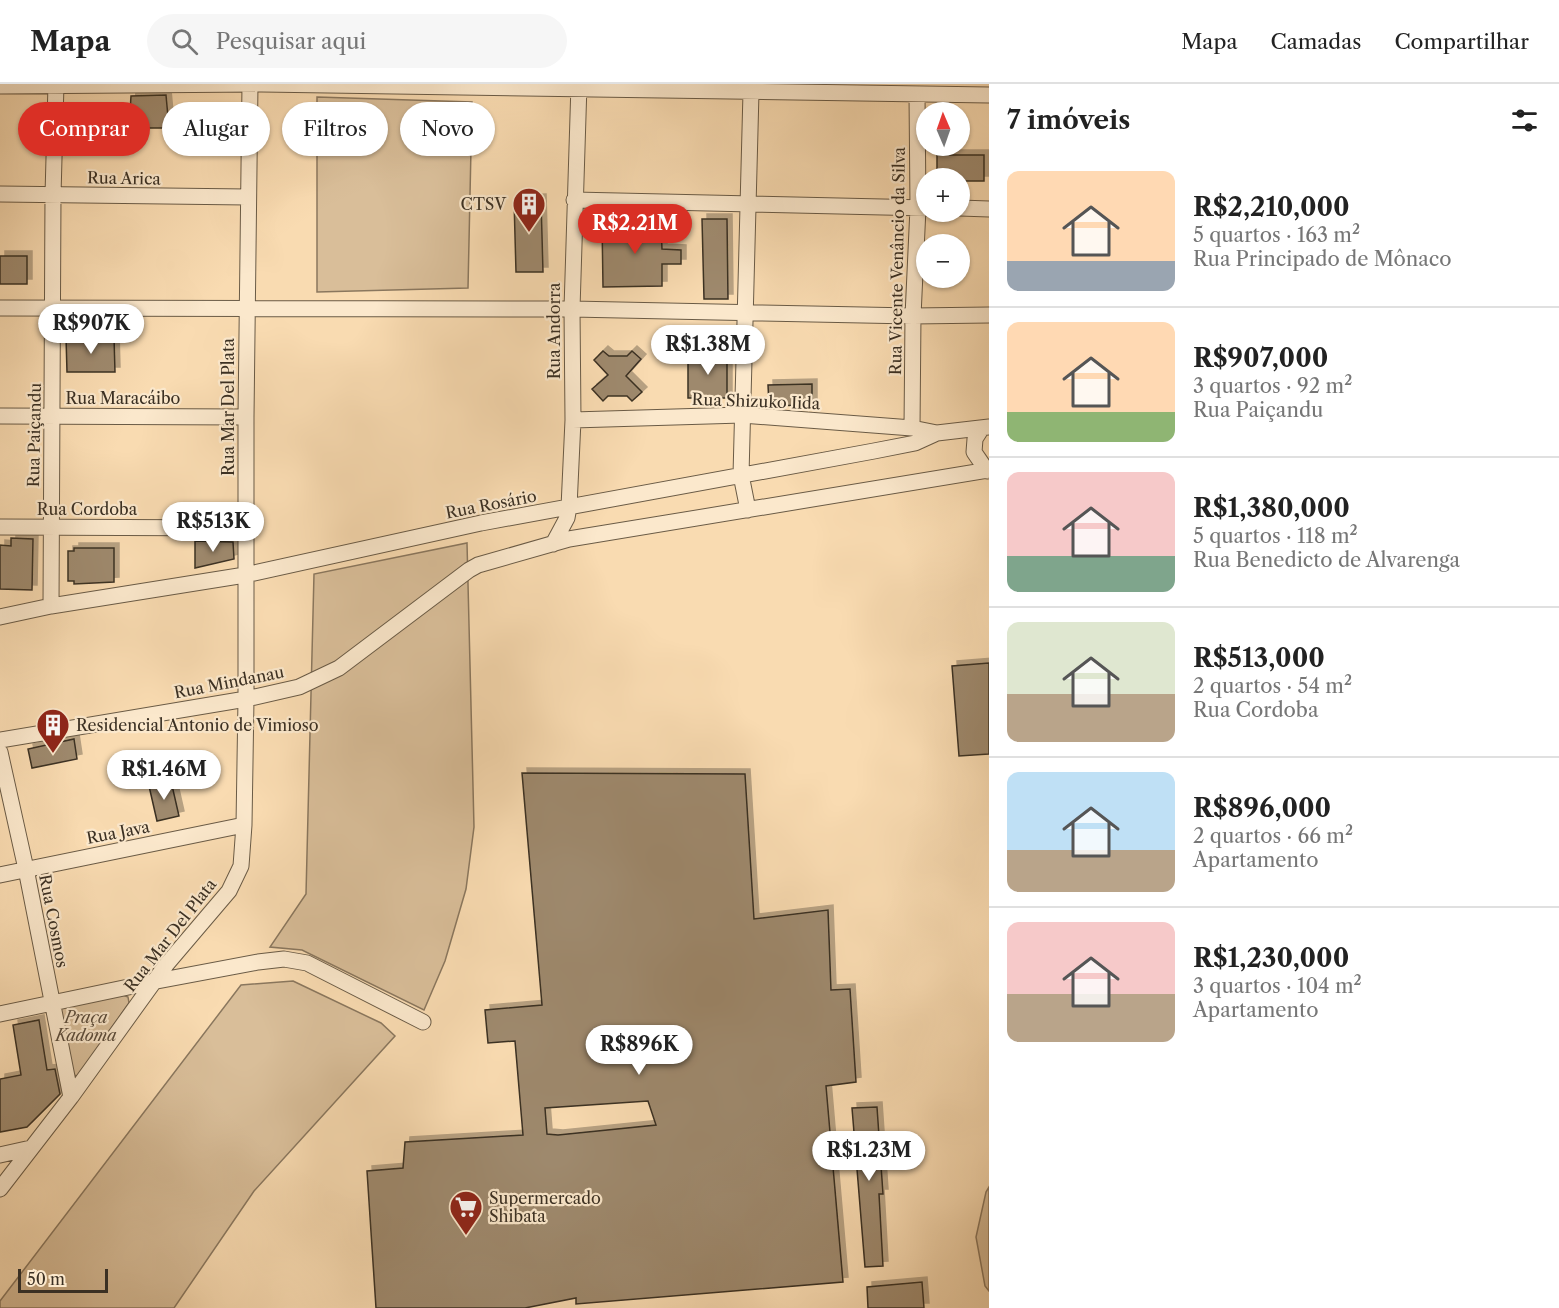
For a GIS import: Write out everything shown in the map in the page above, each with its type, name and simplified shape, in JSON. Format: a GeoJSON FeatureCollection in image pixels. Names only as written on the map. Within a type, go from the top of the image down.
{"type":"FeatureCollection","features":[{"type":"Feature","properties":{"kind":"street"},"geometry":{"type":"LineString","coordinates":[[0,86],[250,84],[578,86],[752,92],[989,95]]}},
{"type":"Feature","properties":{"kind":"street","name":"Rua Mar Del Plata"},"geometry":{"type":"LineString","coordinates":[[0,1190],[166,966],[229,891],[241,866],[246,699],[247,197],[250,84]]}},
{"type":"Feature","properties":{"kind":"street","name":"Rua Paiçandu"},"geometry":{"type":"LineString","coordinates":[[51,606],[53,195],[56,85]]}},
{"type":"Feature","properties":{"kind":"street","name":"Rua Andorra"},"geometry":{"type":"LineString","coordinates":[[552,544],[567,518],[573,420],[572,309],[578,86]]}},
{"type":"Feature","properties":{"kind":"street"},"geometry":{"type":"LineString","coordinates":[[748,510],[741,475],[752,92]]}},
{"type":"Feature","properties":{"kind":"street","name":"Rua Vicente Venâncio da Silva"},"geometry":{"type":"LineString","coordinates":[[917,95],[921,168]]}},
{"type":"Feature","properties":{"kind":"street","name":"Rua Arica"},"geometry":{"type":"LineString","coordinates":[[0,194],[247,197]]}},
{"type":"Feature","properties":{"kind":"street"},"geometry":{"type":"LineString","coordinates":[[574,200],[916,208]]}},
{"type":"Feature","properties":{"kind":"street"},"geometry":{"type":"LineString","coordinates":[[970,208],[989,209]]}},
{"type":"Feature","properties":{"kind":"street","name":"Rua Vicente Venâncio da Silva"},"geometry":{"type":"LineString","coordinates":[[912,428],[913,316],[922,222]]}},
{"type":"Feature","properties":{"kind":"street"},"geometry":{"type":"LineString","coordinates":[[0,308],[572,309],[913,316],[989,315]]}},
{"type":"Feature","properties":{"kind":"street","name":"Rua Shizuko Iida"},"geometry":{"type":"LineString","coordinates":[[573,420],[742,415],[912,428],[938,434]]}},
{"type":"Feature","properties":{"kind":"street","name":"Rua Maracáibo"},"geometry":{"type":"LineString","coordinates":[[0,416],[246,417]]}},
{"type":"Feature","properties":{"kind":"street"},"geometry":{"type":"LineString","coordinates":[[986,427],[975,439],[974,452],[988,471]]}},
{"type":"Feature","properties":{"kind":"street","name":"Rua Rosário"},"geometry":{"type":"LineString","coordinates":[[0,617],[51,606],[245,575],[481,523],[915,443],[938,434],[986,427]]}},
{"type":"Feature","properties":{"kind":"street","name":"Rua Mindanau"},"geometry":{"type":"LineString","coordinates":[[0,740],[246,699],[299,687],[339,668],[478,565],[570,539],[988,471]]}},
{"type":"Feature","properties":{"kind":"street","name":"Rua Cordoba"},"geometry":{"type":"LineString","coordinates":[[0,527],[246,528]]}},
{"type":"Feature","properties":{"kind":"street","name":"Rua Cosmos"},"geometry":{"type":"LineString","coordinates":[[0,752],[26,869],[71,1097]]}},
{"type":"Feature","properties":{"kind":"street","name":"Rua Java"},"geometry":{"type":"LineString","coordinates":[[0,875],[244,825]]}},
{"type":"Feature","properties":{"kind":"street"},"geometry":{"type":"LineString","coordinates":[[0,1014],[157,981],[284,959],[307,963],[423,1022]]}},
{"type":"Feature","properties":{"kind":"street"},"geometry":{"type":"LineString","coordinates":[[0,1155],[31,1148]]}},
{"type":"Feature","properties":{"kind":"green space"},"geometry":{"type":"Polygon","coordinates":[[[317,97],[472,102],[400,102],[400,156],[471,156],[468,288],[317,292],[317,156],[388,156],[388,102],[317,102],[317,97]]]}},
{"type":"Feature","properties":{"kind":"green space"},"geometry":{"type":"Polygon","coordinates":[[[467,543],[474,827],[466,889],[445,961],[424,1010],[302,950],[270,947],[306,894],[314,574],[467,543]]]}},
{"type":"Feature","properties":{"kind":"green space"},"geometry":{"type":"Polygon","coordinates":[[[293,981],[381,1023],[395,1036],[254,1191],[174,1308],[0,1308],[0,1301],[241,985],[293,981]]]}},
{"type":"Feature","properties":{"kind":"green space","name":"Praça Kadoma"},"geometry":{"type":"Polygon","coordinates":[[[123,995],[128,997],[129,1003],[78,1076],[73,1075],[58,1008],[123,995]]]}},
{"type":"Feature","properties":{"kind":"green space"},"geometry":{"type":"Polygon","coordinates":[[[989,1187],[989,1291],[985,1286],[976,1237],[989,1187]]]}},
{"type":"Feature","properties":{"kind":"building"},"geometry":{"type":"Polygon","coordinates":[[[166,95],[167,102],[162,102],[162,128],[150,128],[150,102],[131,102],[131,96],[166,95]]]}},
{"type":"Feature","properties":{"kind":"building"},"geometry":{"type":"Polygon","coordinates":[[[984,155],[984,181],[970,181],[970,168],[937,168],[937,156],[984,155]]]}},
{"type":"Feature","properties":{"kind":"building","name":"CTSV"},"geometry":{"type":"Polygon","coordinates":[[[541,199],[543,272],[516,272],[514,200],[541,199]]]}},
{"type":"Feature","properties":{"kind":"building"},"geometry":{"type":"Polygon","coordinates":[[[702,219],[727,219],[728,299],[704,299],[702,219]]]}},
{"type":"Feature","properties":{"kind":"building"},"geometry":{"type":"Polygon","coordinates":[[[602,222],[661,223],[662,249],[681,250],[681,264],[662,264],[662,286],[603,287],[602,222]]]}},
{"type":"Feature","properties":{"kind":"building"},"geometry":{"type":"Polygon","coordinates":[[[0,256],[27,256],[27,284],[0,284],[0,256]]]}},
{"type":"Feature","properties":{"kind":"building"},"geometry":{"type":"Polygon","coordinates":[[[66,337],[114,337],[115,372],[67,372],[66,337]]]}},
{"type":"Feature","properties":{"kind":"building"},"geometry":{"type":"Polygon","coordinates":[[[603,351],[609,356],[627,356],[632,351],[641,359],[626,376],[642,392],[632,401],[627,396],[608,396],[603,401],[592,389],[608,375],[594,360],[603,351]]]}},
{"type":"Feature","properties":{"kind":"building"},"geometry":{"type":"Polygon","coordinates":[[[688,355],[727,355],[727,398],[688,398],[688,355]]]}},
{"type":"Feature","properties":{"kind":"building"},"geometry":{"type":"Polygon","coordinates":[[[812,384],[812,406],[769,405],[768,385],[812,384]]]}},
{"type":"Feature","properties":{"kind":"building"},"geometry":{"type":"Polygon","coordinates":[[[11,538],[33,539],[32,590],[0,589],[0,545],[11,546],[11,538]]]}},
{"type":"Feature","properties":{"kind":"building"},"geometry":{"type":"Polygon","coordinates":[[[195,541],[233,542],[234,559],[195,568],[195,541]]]}},
{"type":"Feature","properties":{"kind":"building"},"geometry":{"type":"Polygon","coordinates":[[[74,548],[114,548],[114,582],[74,584],[74,581],[68,581],[68,551],[74,551],[74,548]]]}},
{"type":"Feature","properties":{"kind":"building"},"geometry":{"type":"Polygon","coordinates":[[[989,663],[989,754],[959,756],[952,666],[989,663]]]}},
{"type":"Feature","properties":{"kind":"building","name":"Residencial Antonio de Vimioso"},"geometry":{"type":"Polygon","coordinates":[[[74,739],[77,759],[32,768],[28,749],[74,739]]]}},
{"type":"Feature","properties":{"kind":"building"},"geometry":{"type":"Polygon","coordinates":[[[522,773],[745,774],[754,919],[828,910],[831,990],[850,989],[856,1082],[826,1086],[843,1282],[576,1304],[576,1298],[525,1308],[376,1308],[367,1171],[403,1168],[405,1142],[523,1135],[515,1041],[488,1043],[485,1010],[542,1005],[522,773]],[[648,1101],[545,1108],[547,1134],[558,1135],[656,1125],[648,1101]]]}},
{"type":"Feature","properties":{"kind":"building"},"geometry":{"type":"Polygon","coordinates":[[[171,781],[179,816],[157,821],[149,786],[171,781]]]}},
{"type":"Feature","properties":{"kind":"building"},"geometry":{"type":"Polygon","coordinates":[[[39,1020],[47,1070],[55,1069],[60,1094],[27,1127],[0,1132],[0,1079],[21,1075],[13,1025],[39,1020]]]}},
{"type":"Feature","properties":{"kind":"building"},"geometry":{"type":"Polygon","coordinates":[[[877,1107],[883,1194],[879,1194],[883,1266],[865,1267],[852,1108],[877,1107]]]}},
{"type":"Feature","properties":{"kind":"building"},"geometry":{"type":"Polygon","coordinates":[[[922,1282],[924,1308],[868,1308],[867,1287],[922,1282]]]}},
{"type":"Feature","properties":{"kind":"place","name":"CTSV"},"geometry":{"type":"Point","coordinates":[529,233]}},
{"type":"Feature","properties":{"kind":"place","name":"Residencial Antonio de Vimioso"},"geometry":{"type":"Point","coordinates":[53,754]}},
{"type":"Feature","properties":{"kind":"place","name":"Supermercado Shibata"},"geometry":{"type":"Point","coordinates":[466,1236]}}]}
